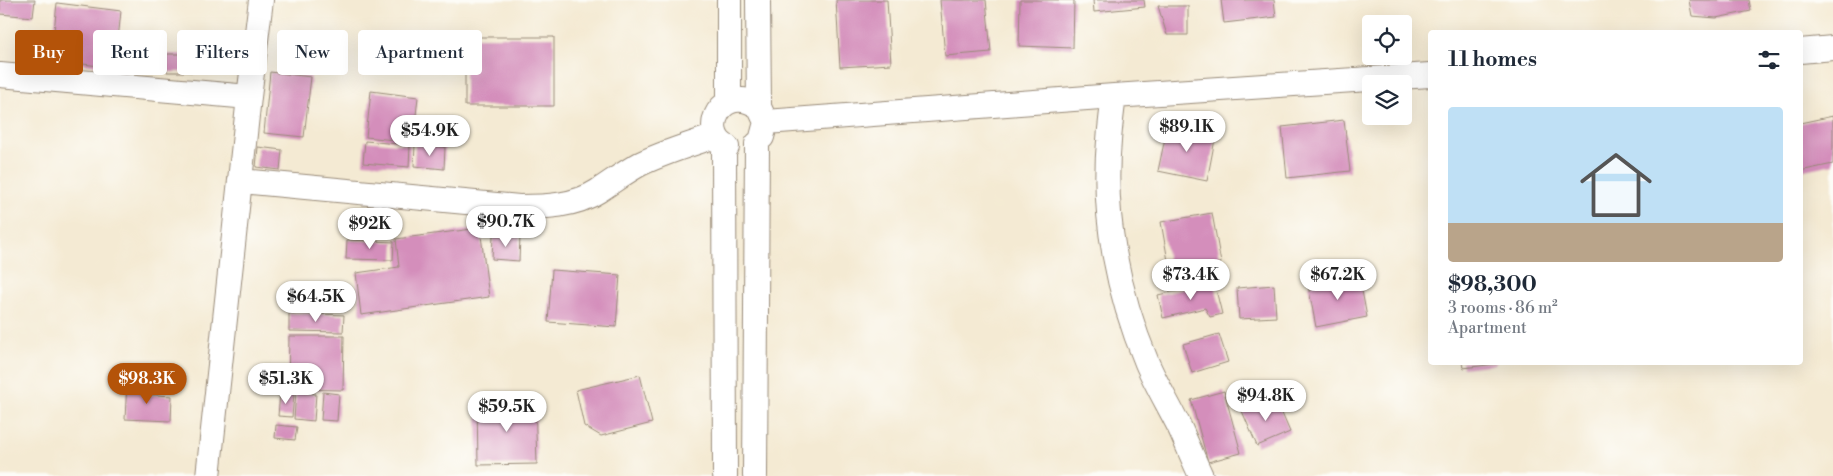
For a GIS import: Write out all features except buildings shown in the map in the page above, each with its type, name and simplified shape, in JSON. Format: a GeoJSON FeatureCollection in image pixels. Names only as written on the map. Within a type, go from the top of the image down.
{"type":"FeatureCollection","features":[{"type":"Feature","properties":{"kind":"street"},"geometry":{"type":"LineString","coordinates":[[208,476],[261,0]]}},
{"type":"Feature","properties":{"kind":"street"},"geometry":{"type":"LineString","coordinates":[[729,0],[729,102]]}},
{"type":"Feature","properties":{"kind":"street"},"geometry":{"type":"LineString","coordinates":[[720,140],[734,150],[746,150],[757,144],[764,134],[758,0]]}},
{"type":"Feature","properties":{"kind":"street"},"geometry":{"type":"LineString","coordinates":[[1803,51],[1833,48]]}},
{"type":"Feature","properties":{"kind":"street"},"geometry":{"type":"LineString","coordinates":[[0,75],[249,98]]}},
{"type":"Feature","properties":{"kind":"street"},"geometry":{"type":"LineString","coordinates":[[762,115],[1114,96],[1428,75]]}},
{"type":"Feature","properties":{"kind":"street"},"geometry":{"type":"LineString","coordinates":[[1114,96],[1108,141],[1108,181],[1112,235],[1121,287],[1148,365],[1179,426],[1201,476]]}},
{"type":"Feature","properties":{"kind":"street"},"geometry":{"type":"LineString","coordinates":[[725,476],[720,140],[714,126],[716,116],[721,107],[729,102],[740,99],[750,101],[762,115]]}},
{"type":"Feature","properties":{"kind":"street"},"geometry":{"type":"LineString","coordinates":[[241,180],[519,207],[539,207],[559,205],[596,192],[632,168],[651,159],[720,140]]}},
{"type":"Feature","properties":{"kind":"street"},"geometry":{"type":"LineString","coordinates":[[755,476],[757,144]]}}]}
